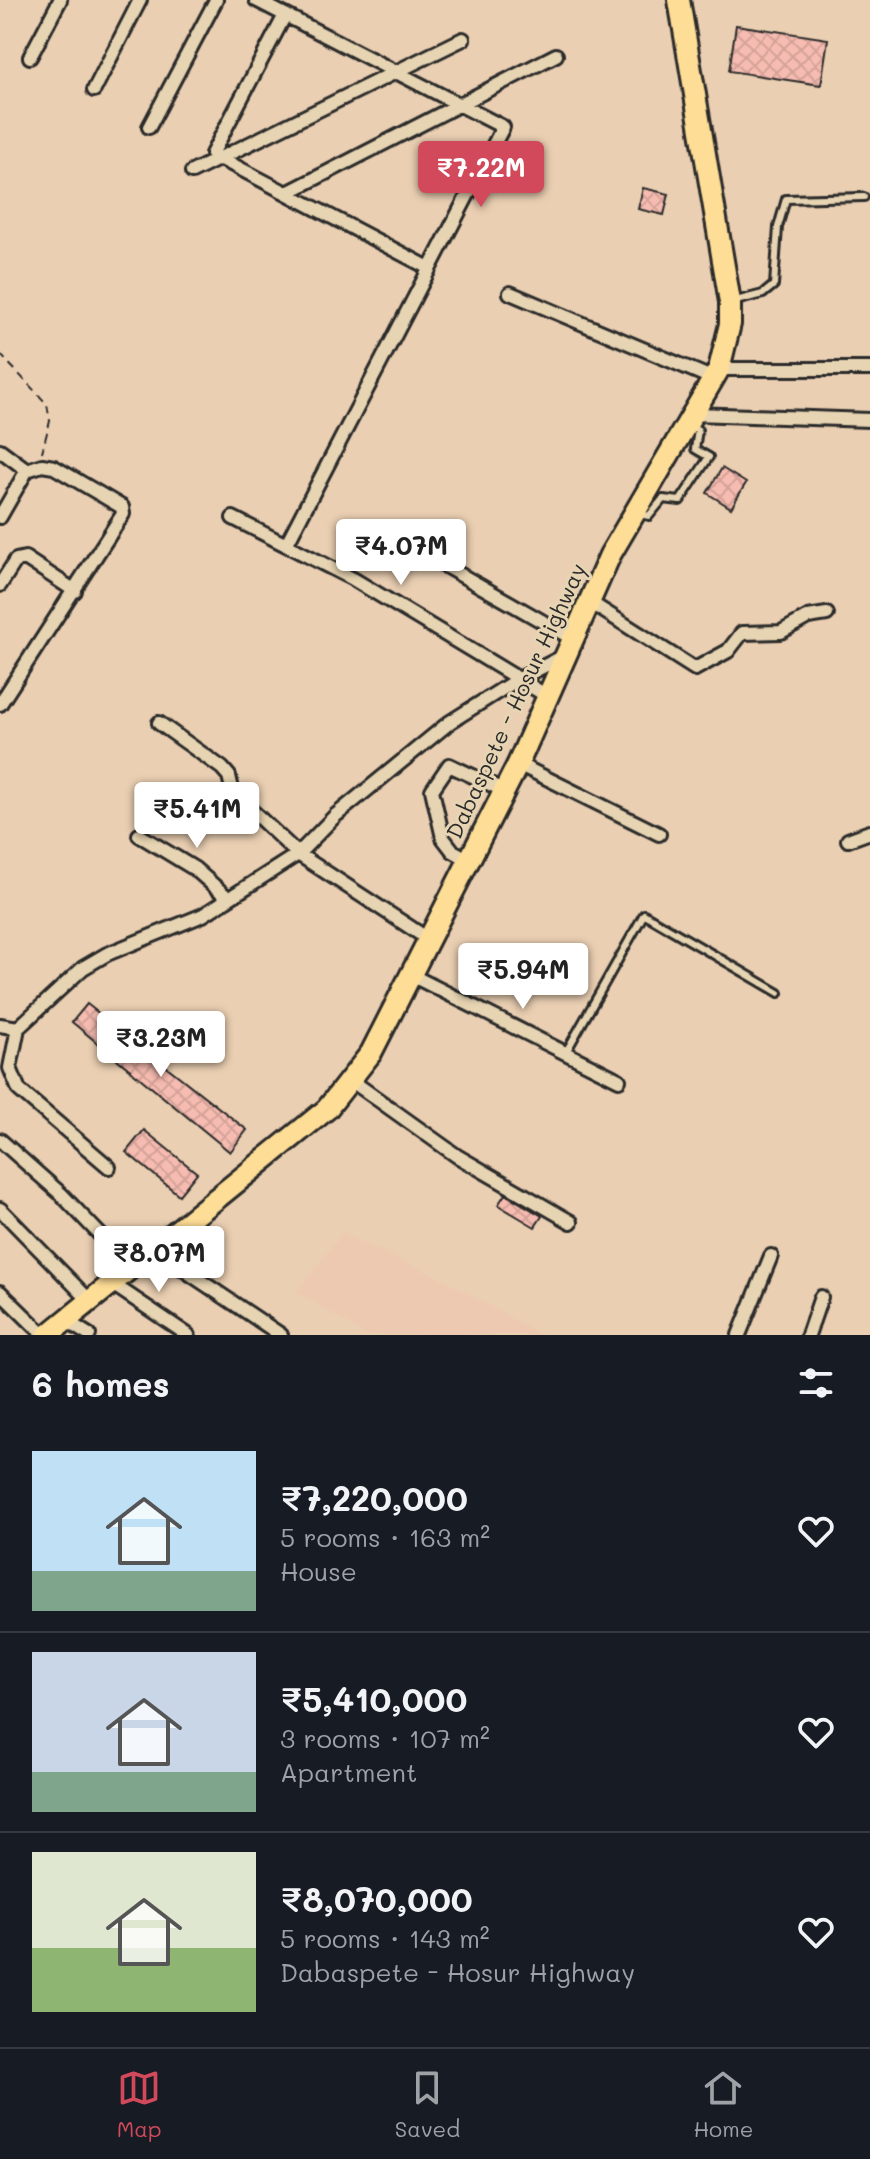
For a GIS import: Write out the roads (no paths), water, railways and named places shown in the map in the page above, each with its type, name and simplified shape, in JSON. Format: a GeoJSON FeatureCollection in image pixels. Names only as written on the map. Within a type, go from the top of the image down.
{"type":"FeatureCollection","features":[{"type":"Feature","properties":{"kind":"highway","name":"Dabaspete - Hosur Highway"},"geometry":{"type":"LineString","coordinates":[[46,1335],[327,1109],[352,1081],[371,1053],[505,791],[588,601],[632,513],[717,374],[730,324],[730,302],[679,0]]}},
{"type":"Feature","properties":{"kind":"street"},"geometry":{"type":"LineString","coordinates":[[30,57],[60,0]]}},
{"type":"Feature","properties":{"kind":"street"},"geometry":{"type":"LineString","coordinates":[[94,90],[140,0]]}},
{"type":"Feature","properties":{"kind":"street"},"geometry":{"type":"LineString","coordinates":[[149,127],[216,0]]}},
{"type":"Feature","properties":{"kind":"street"},"geometry":{"type":"LineString","coordinates":[[256,0],[503,127],[286,545]]}},
{"type":"Feature","properties":{"kind":"street"},"geometry":{"type":"LineString","coordinates":[[285,15],[212,154],[429,268]]}},
{"type":"Feature","properties":{"kind":"street"},"geometry":{"type":"LineString","coordinates":[[192,172],[463,39]]}},
{"type":"Feature","properties":{"kind":"street"},"geometry":{"type":"LineString","coordinates":[[287,193],[556,55]]}},
{"type":"Feature","properties":{"kind":"street"},"geometry":{"type":"LineString","coordinates":[[510,293],[717,374],[870,369]]}},
{"type":"Feature","properties":{"kind":"street"},"geometry":{"type":"LineString","coordinates":[[692,419],[870,420]]}},
{"type":"Feature","properties":{"kind":"street"},"geometry":{"type":"LineString","coordinates":[[0,450],[27,470]]}},
{"type":"Feature","properties":{"kind":"street"},"geometry":{"type":"LineString","coordinates":[[0,517],[27,470],[42,465],[54,467],[122,507],[122,520],[0,704]]}},
{"type":"Feature","properties":{"kind":"street"},"geometry":{"type":"LineString","coordinates":[[233,518],[353,579],[547,696]]}},
{"type":"Feature","properties":{"kind":"street"},"geometry":{"type":"LineString","coordinates":[[0,585],[16,560],[25,558],[75,591]]}},
{"type":"Feature","properties":{"kind":"street"},"geometry":{"type":"LineString","coordinates":[[109,1167],[19,1090],[10,1068],[18,1028],[83,968],[107,954],[203,915],[298,854],[335,816],[450,722],[569,647],[440,563]]}},
{"type":"Feature","properties":{"kind":"street"},"geometry":{"type":"LineString","coordinates":[[588,601],[695,669],[728,651],[742,633],[781,632],[808,617],[827,614]]}},
{"type":"Feature","properties":{"kind":"street"},"geometry":{"type":"LineString","coordinates":[[159,723],[222,768],[229,776],[233,793],[298,854],[428,939]]}},
{"type":"Feature","properties":{"kind":"street"},"geometry":{"type":"LineString","coordinates":[[518,764],[659,834]]}},
{"type":"Feature","properties":{"kind":"street"},"geometry":{"type":"LineString","coordinates":[[469,860],[453,851],[443,838],[432,790],[445,768],[455,765],[505,791]]}},
{"type":"Feature","properties":{"kind":"street"},"geometry":{"type":"LineString","coordinates":[[848,840],[870,832]]}},
{"type":"Feature","properties":{"kind":"street"},"geometry":{"type":"LineString","coordinates":[[139,835],[195,869],[228,898]]}},
{"type":"Feature","properties":{"kind":"street"},"geometry":{"type":"LineString","coordinates":[[411,975],[619,1080]]}},
{"type":"Feature","properties":{"kind":"street"},"geometry":{"type":"LineString","coordinates":[[0,1025],[18,1028]]}},
{"type":"Feature","properties":{"kind":"street"},"geometry":{"type":"LineString","coordinates":[[352,1081],[457,1156],[571,1222]]}},
{"type":"Feature","properties":{"kind":"street"},"geometry":{"type":"LineString","coordinates":[[0,1140],[61,1194],[131,1267]]}},
{"type":"Feature","properties":{"kind":"street"},"geometry":{"type":"LineString","coordinates":[[0,1209],[89,1300]]}},
{"type":"Feature","properties":{"kind":"street"},"geometry":{"type":"LineString","coordinates":[[153,1249],[281,1335]]}},
{"type":"Feature","properties":{"kind":"street"},"geometry":{"type":"LineString","coordinates":[[739,1335],[771,1256]]}},
{"type":"Feature","properties":{"kind":"street"},"geometry":{"type":"LineString","coordinates":[[111,1283],[188,1335]]}},
{"type":"Feature","properties":{"kind":"street"},"geometry":{"type":"LineString","coordinates":[[0,1292],[46,1335]]}},
{"type":"Feature","properties":{"kind":"street"},"geometry":{"type":"LineString","coordinates":[[808,1335],[821,1297]]}},
{"type":"Feature","properties":{"kind":"street"},"geometry":{"type":"LineString","coordinates":[[65,1320],[89,1335]]}},
{"type":"Feature","properties":{"kind":"lane"},"geometry":{"type":"LineString","coordinates":[[730,302],[763,294],[774,285],[778,227],[786,199],[864,197]]}},
{"type":"Feature","properties":{"kind":"lane"},"geometry":{"type":"LineString","coordinates":[[632,513],[649,516],[663,499],[680,501],[702,468],[709,457],[695,449],[698,430],[692,419]]}},
{"type":"Feature","properties":{"kind":"lane"},"geometry":{"type":"LineString","coordinates":[[565,1053],[644,914],[779,993]]}}]}
